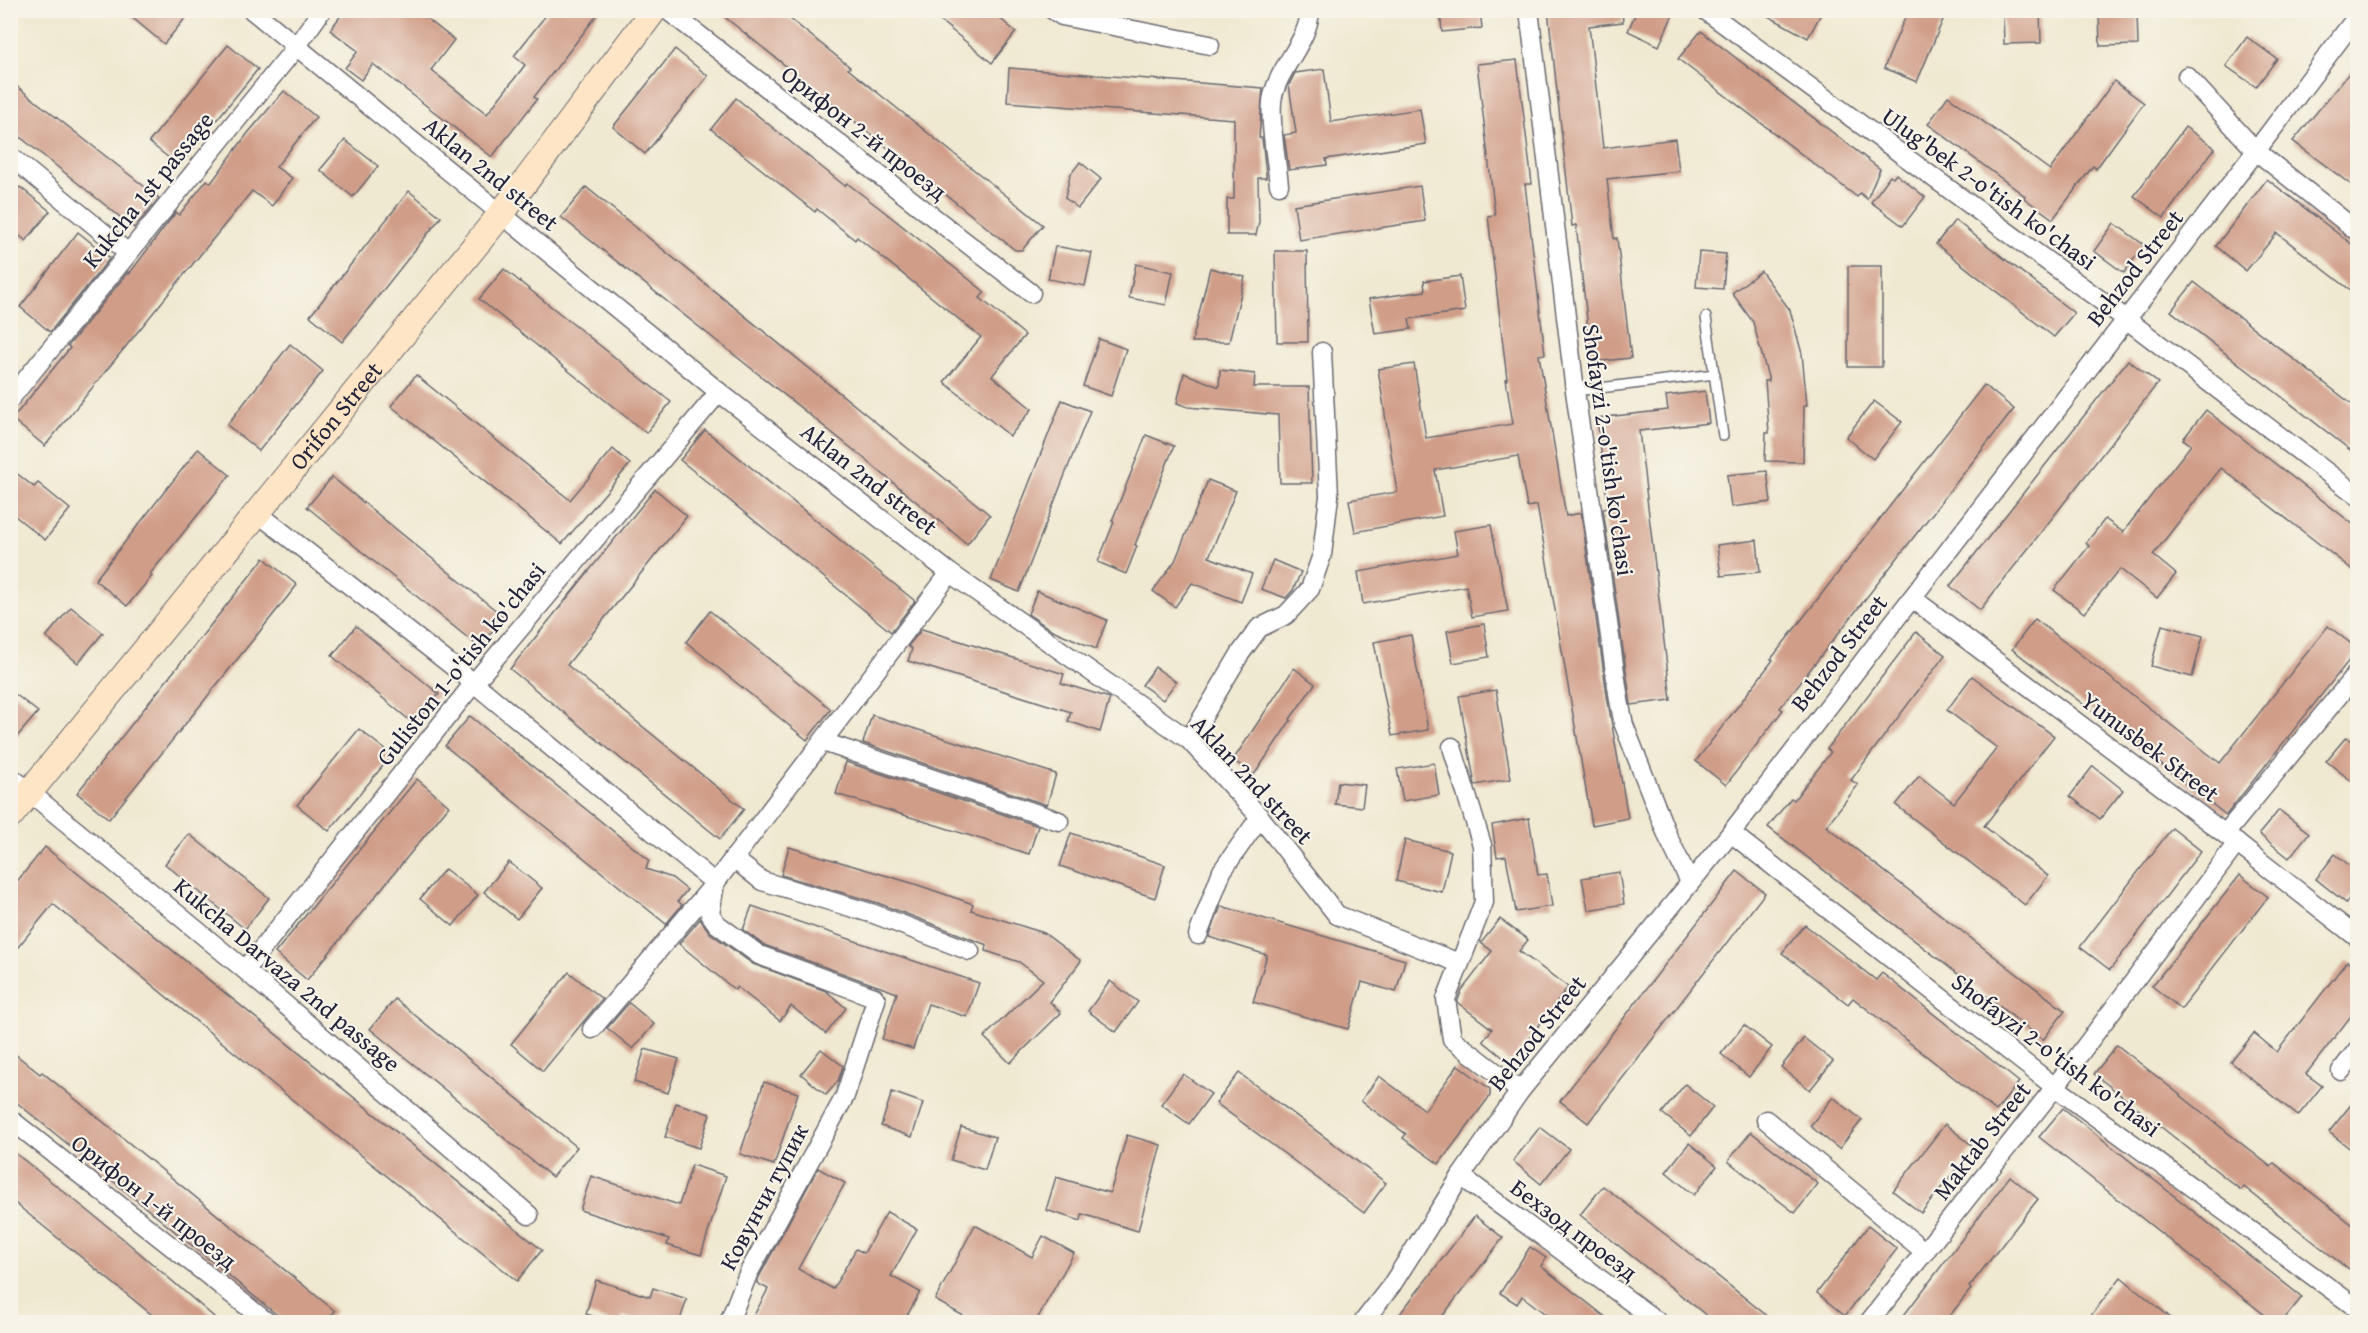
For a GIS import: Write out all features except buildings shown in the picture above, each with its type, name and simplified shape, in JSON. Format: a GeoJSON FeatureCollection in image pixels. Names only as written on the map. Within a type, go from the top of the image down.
{"type":"FeatureCollection","features":[{"type":"Feature","properties":{"kind":"street","name":"Аklаn 2nd street"},"geometry":{"type":"LineString","coordinates":[[252,10],[719,392],[950,573],[1189,740],[1260,817],[1337,915],[1460,963]]}},
{"type":"Feature","properties":{"kind":"street","name":"Kukcha 1st passage"},"geometry":{"type":"LineString","coordinates":[[10,399],[296,46],[322,10]]}},
{"type":"Feature","properties":{"kind":"street","name":"Orifon Street"},"geometry":{"type":"LineString","coordinates":[[10,816],[20,784],[259,514],[501,214],[654,10]]}},
{"type":"Feature","properties":{"kind":"street","name":"Орифон 2-й проезд"},"geometry":{"type":"LineString","coordinates":[[667,10],[1031,293]]}},
{"type":"Feature","properties":{"kind":"street"},"geometry":{"type":"LineString","coordinates":[[1053,10],[1062,16],[1210,45]]}},
{"type":"Feature","properties":{"kind":"street"},"geometry":{"type":"LineString","coordinates":[[1279,185],[1273,131],[1273,96],[1289,59],[1310,24],[1310,10]]}},
{"type":"Feature","properties":{"kind":"street","name":"Shofayzi 2-o'tish ko'chasi"},"geometry":{"type":"LineString","coordinates":[[1529,10],[1575,391],[1624,725],[1668,837],[1690,882]]}},
{"type":"Feature","properties":{"kind":"street","name":"Ulug'bek 2-o'tish ko'chasi"},"geometry":{"type":"LineString","coordinates":[[1705,10],[2126,319],[2358,496]]}},
{"type":"Feature","properties":{"kind":"street","name":"Behzod Street"},"geometry":{"type":"LineString","coordinates":[[1364,1323],[1520,1091],[1731,833],[2358,15]]}},
{"type":"Feature","properties":{"kind":"street"},"geometry":{"type":"LineString","coordinates":[[2187,76],[2256,151],[2358,232]]}},
{"type":"Feature","properties":{"kind":"street"},"geometry":{"type":"LineString","coordinates":[[10,156],[128,253]]}},
{"type":"Feature","properties":{"kind":"street"},"geometry":{"type":"LineString","coordinates":[[1189,740],[1240,654],[1259,628],[1286,615],[1310,589],[1322,555],[1329,496],[1322,352]]}},
{"type":"Feature","properties":{"kind":"street","name":"Guliston 1-o'tish ko'chasi"},"geometry":{"type":"LineString","coordinates":[[245,970],[474,683],[719,392]]}},
{"type":"Feature","properties":{"kind":"street"},"geometry":{"type":"LineString","coordinates":[[259,514],[474,683],[715,883]]}},
{"type":"Feature","properties":{"kind":"street"},"geometry":{"type":"LineString","coordinates":[[592,1029],[715,883],[950,573]]}},
{"type":"Feature","properties":{"kind":"street","name":"Yunusbek Street"},"geometry":{"type":"LineString","coordinates":[[1912,597],[2358,938]]}},
{"type":"Feature","properties":{"kind":"street","name":"Maktab Street"},"geometry":{"type":"LineString","coordinates":[[1869,1323],[2055,1087],[2231,839],[2358,672]]}},
{"type":"Feature","properties":{"kind":"street"},"geometry":{"type":"LineString","coordinates":[[823,741],[1059,821]]}},
{"type":"Feature","properties":{"kind":"street"},"geometry":{"type":"LineString","coordinates":[[1452,747],[1482,845],[1484,902],[1446,999],[1452,1039],[1520,1091]]}},
{"type":"Feature","properties":{"kind":"street","name":"Kukcha Darvaza 2nd passage"},"geometry":{"type":"LineString","coordinates":[[20,784],[245,970],[529,1215]]}},
{"type":"Feature","properties":{"kind":"street"},"geometry":{"type":"LineString","coordinates":[[1198,935],[1222,871],[1260,817]]}},
{"type":"Feature","properties":{"kind":"street","name":"Shofayzi 2-o'tish ko'chasi"},"geometry":{"type":"LineString","coordinates":[[1731,833],[2055,1087],[2358,1309]]}},
{"type":"Feature","properties":{"kind":"street"},"geometry":{"type":"LineString","coordinates":[[733,858],[762,881],[874,914],[970,951]]}},
{"type":"Feature","properties":{"kind":"street","name":"Ковунчи тупик"},"geometry":{"type":"LineString","coordinates":[[715,883],[710,914],[712,919],[759,955],[876,1000],[845,1096],[748,1274],[729,1323]]}},
{"type":"Feature","properties":{"kind":"street"},"geometry":{"type":"LineString","coordinates":[[2341,1071],[2358,1049]]}},
{"type":"Feature","properties":{"kind":"street","name":"Орифон 1-й проезд"},"geometry":{"type":"LineString","coordinates":[[10,1119],[267,1323]]}},
{"type":"Feature","properties":{"kind":"street"},"geometry":{"type":"LineString","coordinates":[[1766,1120],[1925,1252]]}},
{"type":"Feature","properties":{"kind":"street","name":"Бехзод проезд"},"geometry":{"type":"LineString","coordinates":[[1461,1176],[1658,1323]]}},
{"type":"Feature","properties":{"kind":"lane"},"geometry":{"type":"LineString","coordinates":[[1706,317],[1723,436]]}},
{"type":"Feature","properties":{"kind":"lane"},"geometry":{"type":"LineString","coordinates":[[1575,391],[1714,374]]}}]}
